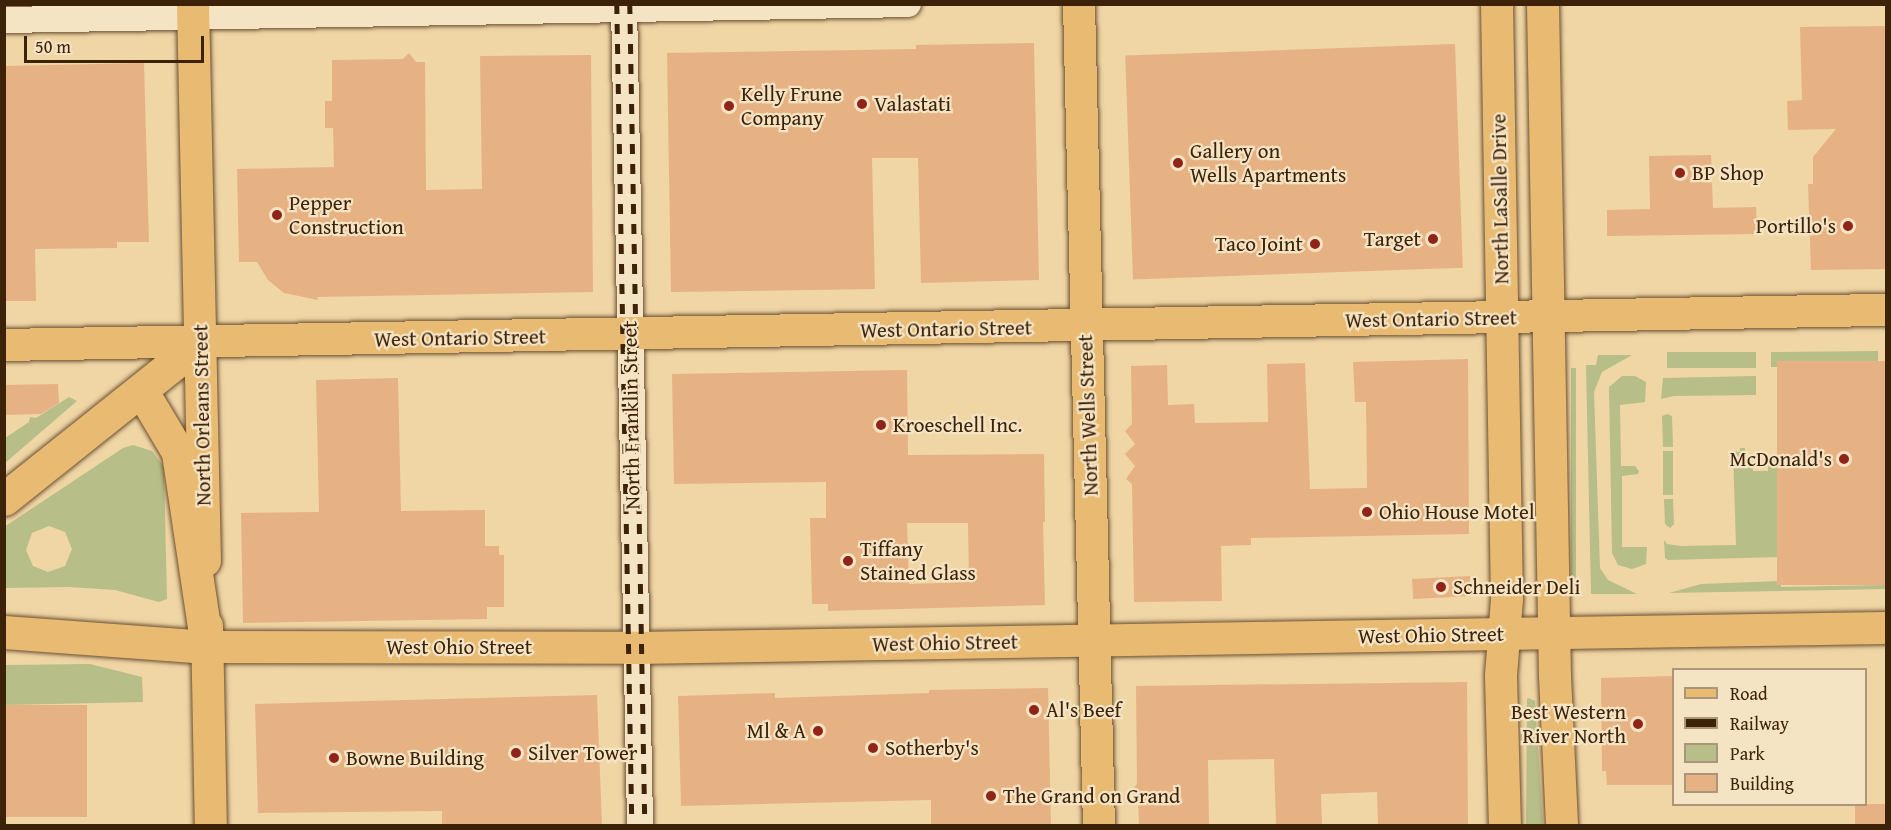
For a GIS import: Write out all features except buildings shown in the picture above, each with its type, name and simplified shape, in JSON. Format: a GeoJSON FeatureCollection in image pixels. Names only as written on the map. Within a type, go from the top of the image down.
{"type":"FeatureCollection","features":[{"type":"Feature","properties":{"kind":"highway"},"geometry":{"type":"LineString","coordinates":[[4,499],[201,342]]}},
{"type":"Feature","properties":{"kind":"highway"},"geometry":{"type":"LineString","coordinates":[[141,390],[178,452],[207,647]]}},
{"type":"Feature","properties":{"kind":"highway","name":"West Ohio Street"},"geometry":{"type":"LineString","coordinates":[[4,632],[207,647]]}},
{"type":"Feature","properties":{"kind":"main road","name":"North Wells Street"},"geometry":{"type":"LineString","coordinates":[[1079,4],[1099,825]]}},
{"type":"Feature","properties":{"kind":"main road","name":"North LaSalle Drive"},"geometry":{"type":"LineString","coordinates":[[1497,4],[1507,599],[1501,676],[1505,825]]}},
{"type":"Feature","properties":{"kind":"main road"},"geometry":{"type":"LineString","coordinates":[[1543,4],[1555,633],[1562,825]]}},
{"type":"Feature","properties":{"kind":"main road","name":"North Orleans Street"},"geometry":{"type":"LineString","coordinates":[[193,11],[211,825]]}},
{"type":"Feature","properties":{"kind":"main road","name":"West Ontario Street"},"geometry":{"type":"LineString","coordinates":[[4,345],[1887,310]]}},
{"type":"Feature","properties":{"kind":"main road","name":"West Ohio Street"},"geometry":{"type":"LineString","coordinates":[[207,647],[636,648],[1887,628]]}},
{"type":"Feature","properties":{"kind":"street"},"geometry":{"type":"LineString","coordinates":[[4,20],[193,11],[908,4]]}},
{"type":"Feature","properties":{"kind":"street","name":"North Franklin Street"},"geometry":{"type":"LineString","coordinates":[[624,7],[640,825]]}},
{"type":"Feature","properties":{"kind":"green space"},"geometry":{"type":"Polygon","coordinates":[[[1878,351],[1878,361],[1777,363],[1777,367],[1771,367],[1771,352],[1878,351]]]}},
{"type":"Feature","properties":{"kind":"green space"},"geometry":{"type":"Polygon","coordinates":[[[1667,352],[1756,352],[1756,368],[1667,368],[1667,352]]]}},
{"type":"Feature","properties":{"kind":"green space"},"geometry":{"type":"Polygon","coordinates":[[[1598,355],[1632,355],[1602,372],[1594,392],[1600,568],[1608,580],[1637,594],[1591,594],[1586,365],[1596,365],[1598,355]]]}},
{"type":"Feature","properties":{"kind":"green space"},"geometry":{"type":"Polygon","coordinates":[[[1571,368],[1576,368],[1576,582],[1571,582],[1571,368]]]}},
{"type":"Feature","properties":{"kind":"green space"},"geometry":{"type":"Polygon","coordinates":[[[1622,376],[1635,376],[1646,382],[1645,402],[1620,405],[1621,466],[1635,466],[1639,471],[1638,474],[1622,476],[1622,547],[1647,547],[1646,564],[1632,569],[1618,565],[1612,553],[1609,387],[1622,376]]]}},
{"type":"Feature","properties":{"kind":"green space"},"geometry":{"type":"Polygon","coordinates":[[[1756,376],[1756,395],[1674,396],[1661,399],[1663,378],[1756,376]]]}},
{"type":"Feature","properties":{"kind":"green space"},"geometry":{"type":"Polygon","coordinates":[[[69,397],[77,401],[5,463],[5,438],[29,422],[30,417],[36,418],[69,397]]]}},
{"type":"Feature","properties":{"kind":"green space"},"geometry":{"type":"Polygon","coordinates":[[[1667,414],[1672,416],[1673,447],[1663,447],[1662,416],[1667,414]]]}},
{"type":"Feature","properties":{"kind":"green space"},"geometry":{"type":"Polygon","coordinates":[[[133,445],[152,451],[164,467],[167,599],[159,602],[115,590],[69,587],[5,588],[4,527],[123,448],[133,445]],[[49,526],[32,533],[26,550],[33,566],[48,572],[65,566],[72,549],[65,532],[49,526]]]}},
{"type":"Feature","properties":{"kind":"green space"},"geometry":{"type":"Polygon","coordinates":[[[1740,448],[1745,448],[1746,460],[1752,461],[1753,471],[1768,471],[1768,460],[1778,460],[1780,557],[1668,560],[1665,558],[1664,540],[1667,544],[1681,546],[1736,545],[1733,451],[1740,452],[1740,448]]]}},
{"type":"Feature","properties":{"kind":"green space"},"geometry":{"type":"Polygon","coordinates":[[[1663,451],[1673,451],[1673,495],[1663,495],[1663,451]]]}},
{"type":"Feature","properties":{"kind":"green space"},"geometry":{"type":"Polygon","coordinates":[[[1664,499],[1673,499],[1674,524],[1670,528],[1665,524],[1664,499]]]}},
{"type":"Feature","properties":{"kind":"green space"},"geometry":{"type":"Polygon","coordinates":[[[1780,581],[1781,587],[1886,585],[1886,589],[1669,593],[1701,584],[1780,581]]]}},
{"type":"Feature","properties":{"kind":"green space"},"geometry":{"type":"Polygon","coordinates":[[[90,664],[142,677],[143,702],[5,705],[5,665],[90,664]]]}},
{"type":"Feature","properties":{"kind":"green space"},"geometry":{"type":"Polygon","coordinates":[[[1527,699],[1535,701],[1543,825],[1526,825],[1527,699]]]}},
{"type":"Feature","properties":{"kind":"railway"},"geometry":{"type":"LineString","coordinates":[[617,4],[632,826]]}},
{"type":"Feature","properties":{"kind":"railway"},"geometry":{"type":"LineString","coordinates":[[630,4],[645,826]]}},
{"type":"Feature","properties":{"kind":"place","name":"Valastati"},"geometry":{"type":"Point","coordinates":[862,104]}},
{"type":"Feature","properties":{"kind":"place","name":"Kelly Frune Company"},"geometry":{"type":"Point","coordinates":[729,106]}},
{"type":"Feature","properties":{"kind":"place","name":"Gallery on Wells Apartments"},"geometry":{"type":"Point","coordinates":[1178,163]}},
{"type":"Feature","properties":{"kind":"place","name":"BP Shop"},"geometry":{"type":"Point","coordinates":[1680,173]}},
{"type":"Feature","properties":{"kind":"place","name":"Pepper Construction"},"geometry":{"type":"Point","coordinates":[277,215]}},
{"type":"Feature","properties":{"kind":"place","name":"Portillo's"},"geometry":{"type":"Point","coordinates":[1848,226]}},
{"type":"Feature","properties":{"kind":"place","name":"Target"},"geometry":{"type":"Point","coordinates":[1433,239]}},
{"type":"Feature","properties":{"kind":"place","name":"Taco Joint"},"geometry":{"type":"Point","coordinates":[1315,244]}},
{"type":"Feature","properties":{"kind":"place","name":"Kroeschell Inc."},"geometry":{"type":"Point","coordinates":[881,425]}},
{"type":"Feature","properties":{"kind":"place","name":"McDonald's"},"geometry":{"type":"Point","coordinates":[1844,459]}},
{"type":"Feature","properties":{"kind":"place","name":"Ohio House Motel"},"geometry":{"type":"Point","coordinates":[1367,512]}},
{"type":"Feature","properties":{"kind":"place","name":"Tiffany Stained Glass"},"geometry":{"type":"Point","coordinates":[848,561]}},
{"type":"Feature","properties":{"kind":"place","name":"Schneider Deli"},"geometry":{"type":"Point","coordinates":[1441,587]}},
{"type":"Feature","properties":{"kind":"place","name":"Al's Beef"},"geometry":{"type":"Point","coordinates":[1034,710]}},
{"type":"Feature","properties":{"kind":"place","name":"Best Western River North"},"geometry":{"type":"Point","coordinates":[1638,724]}},
{"type":"Feature","properties":{"kind":"place","name":"Ml & A"},"geometry":{"type":"Point","coordinates":[818,731]}},
{"type":"Feature","properties":{"kind":"place","name":"Sotherby's"},"geometry":{"type":"Point","coordinates":[873,748]}},
{"type":"Feature","properties":{"kind":"place","name":"Silver Tower"},"geometry":{"type":"Point","coordinates":[516,753]}},
{"type":"Feature","properties":{"kind":"place","name":"Bowne Building"},"geometry":{"type":"Point","coordinates":[334,758]}},
{"type":"Feature","properties":{"kind":"place","name":"The Grand on Grand"},"geometry":{"type":"Point","coordinates":[991,796]}}]}
